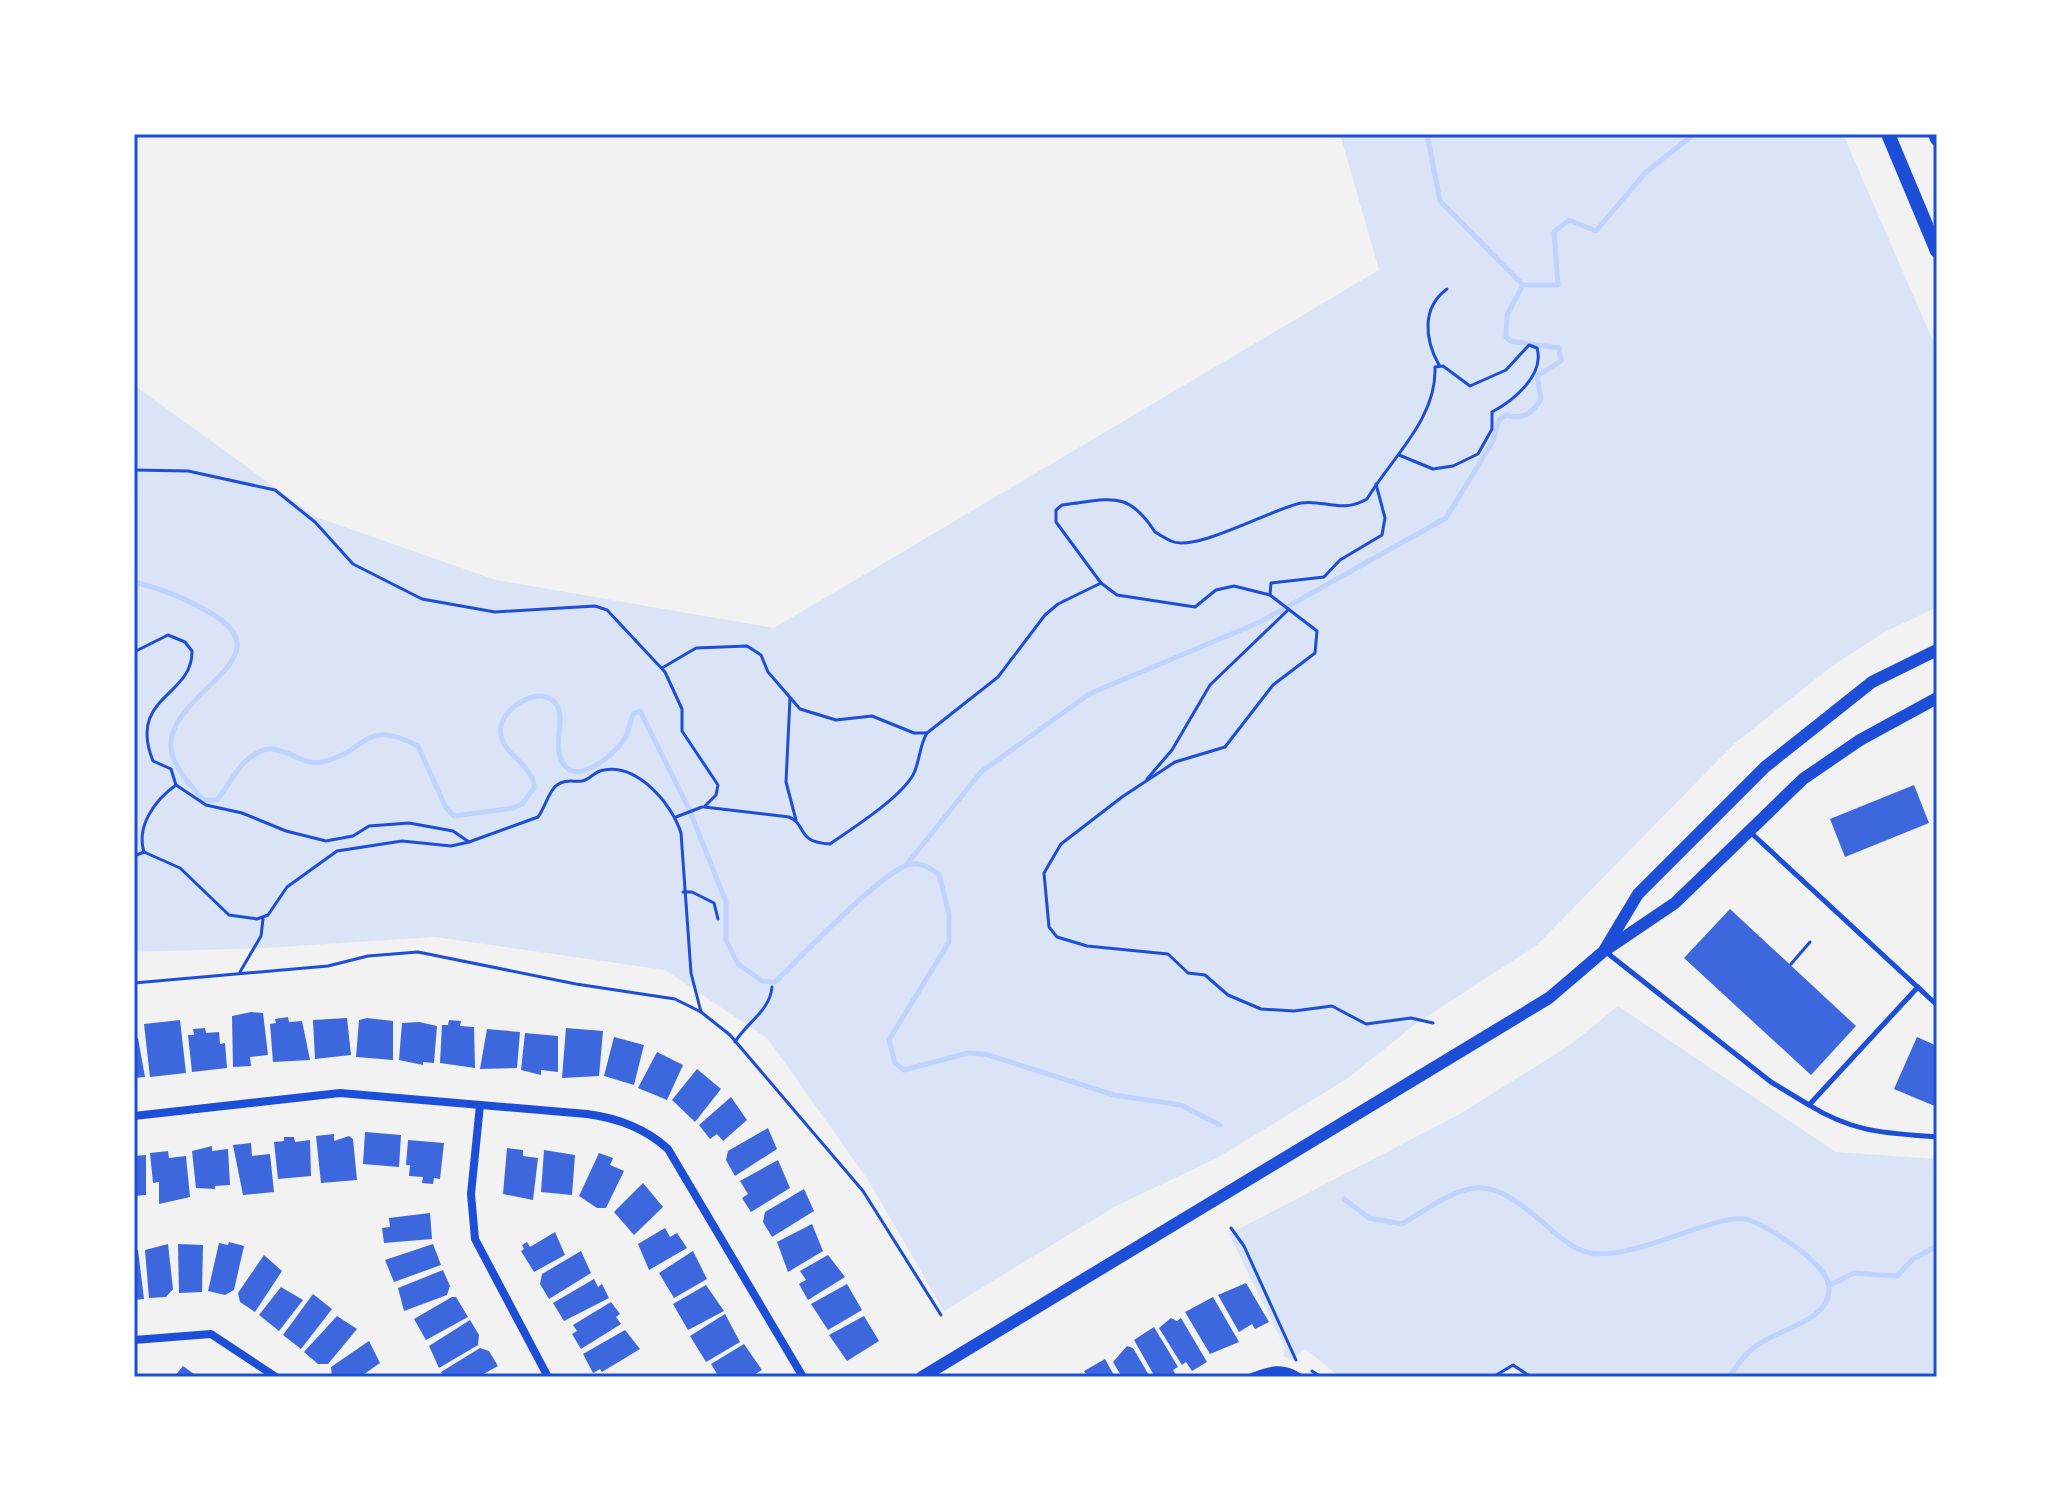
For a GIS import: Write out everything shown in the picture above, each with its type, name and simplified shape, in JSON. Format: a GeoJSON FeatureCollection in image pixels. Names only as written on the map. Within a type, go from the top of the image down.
{"type":"FeatureCollection","features":[{"type":"Feature","properties":{"kind":"main road"},"geometry":{"type":"LineString","coordinates":[[1888,134],[1937,251]]}},
{"type":"Feature","properties":{"kind":"street"},"geometry":{"type":"LineString","coordinates":[[1604,951],[1638,894],[1765,767],[1872,682],[1937,650]]}},
{"type":"Feature","properties":{"kind":"street"},"geometry":{"type":"LineString","coordinates":[[922,1377],[1525,1014],[1568,984],[1604,951],[1675,903],[1803,779],[1833,757],[1937,698]]}},
{"type":"Feature","properties":{"kind":"street"},"geometry":{"type":"LineString","coordinates":[[134,1116],[340,1093],[607,1117],[659,1141],[689,1180],[803,1377]]}},
{"type":"Feature","properties":{"kind":"street"},"geometry":{"type":"LineString","coordinates":[[480,1105],[471,1194],[475,1239],[548,1377]]}},
{"type":"Feature","properties":{"kind":"street"},"geometry":{"type":"LineString","coordinates":[[134,1340],[211,1334],[276,1377]]}},
{"type":"Feature","properties":{"kind":"street"},"geometry":{"type":"LineString","coordinates":[[1252,1377],[1277,1369],[1288,1370],[1299,1377]]}},
{"type":"Feature","properties":{"kind":"lane"},"geometry":{"type":"LineString","coordinates":[[1748,830],[1937,1005]]}},
{"type":"Feature","properties":{"kind":"lane"},"geometry":{"type":"LineString","coordinates":[[1604,951],[1771,1082],[1832,1119],[1865,1132],[1937,1137]]}},
{"type":"Feature","properties":{"kind":"lane"},"geometry":{"type":"LineString","coordinates":[[1809,1105],[1918,987]]}},
{"type":"Feature","properties":{"kind":"path"},"geometry":{"type":"LineString","coordinates":[[1399,455],[1433,469],[1453,466],[1478,454],[1492,429],[1492,412],[1524,387],[1534,372],[1539,355],[1537,348],[1529,345],[1506,370],[1470,386],[1439,365],[1428,341],[1427,329],[1436,298],[1447,289]]}},
{"type":"Feature","properties":{"kind":"path"},"geometry":{"type":"LineString","coordinates":[[1433,1023],[1411,1018],[1366,1024],[1332,1006],[1294,1011],[1261,1009],[1228,995],[1205,975],[1188,973],[1168,954],[1087,946],[1051,934],[1043,884],[1052,854],[1081,827],[1144,782],[1189,756],[1211,753],[1225,747],[1273,685],[1315,653],[1317,631],[1270,595],[1234,586],[1216,590],[1195,607],[1128,599],[1101,583],[1067,532],[1056,522],[1058,506],[1112,496],[1147,516],[1155,532],[1180,543],[1244,527],[1305,502],[1330,507],[1355,505],[1367,499],[1417,429],[1436,387],[1435,367],[1439,365]]}},
{"type":"Feature","properties":{"kind":"path"},"geometry":{"type":"LineString","coordinates":[[134,470],[188,471],[275,490],[315,522],[353,564],[422,599],[480,611],[595,606],[607,610],[624,623],[662,669],[682,709],[682,731],[718,785],[716,795],[704,807]]}},
{"type":"Feature","properties":{"kind":"path"},"geometry":{"type":"LineString","coordinates":[[1270,595],[1271,583],[1313,581],[1324,577],[1340,560],[1382,535],[1385,518],[1376,484]]}},
{"type":"Feature","properties":{"kind":"path"},"geometry":{"type":"LineString","coordinates":[[790,695],[792,721],[786,782],[796,820],[809,840],[830,844],[906,785],[919,762],[927,733],[998,677],[1045,615],[1058,604],[1101,583]]}},
{"type":"Feature","properties":{"kind":"path"},"geometry":{"type":"LineString","coordinates":[[1144,782],[1172,750],[1210,685],[1286,608]]}},
{"type":"Feature","properties":{"kind":"path"},"geometry":{"type":"LineString","coordinates":[[134,652],[168,635],[185,642],[192,651],[185,677],[154,707],[147,725],[153,761],[171,769],[176,785],[206,805],[242,813],[269,825],[326,841],[353,836],[369,826],[409,823],[453,831],[469,842]]}},
{"type":"Feature","properties":{"kind":"path"},"geometry":{"type":"LineString","coordinates":[[662,669],[696,648],[747,646],[761,655],[768,672],[800,709],[822,717],[872,716],[914,733],[927,733]]}},
{"type":"Feature","properties":{"kind":"path"},"geometry":{"type":"LineString","coordinates":[[240,972],[261,936],[263,919],[287,887],[337,851],[402,841],[451,846],[469,842],[538,817],[554,787],[571,780],[584,781],[603,770],[626,771],[637,777],[676,817],[683,845],[683,892],[691,973],[701,1012]]}},
{"type":"Feature","properties":{"kind":"path"},"geometry":{"type":"LineString","coordinates":[[144,852],[141,833],[144,823],[176,785]]}},
{"type":"Feature","properties":{"kind":"path"},"geometry":{"type":"LineString","coordinates":[[676,817],[704,807],[743,810],[796,820]]}},
{"type":"Feature","properties":{"kind":"path"},"geometry":{"type":"LineString","coordinates":[[134,856],[144,852],[180,868],[229,915],[263,919]]}},
{"type":"Feature","properties":{"kind":"path"},"geometry":{"type":"LineString","coordinates":[[683,892],[692,892],[714,903],[718,919]]}},
{"type":"Feature","properties":{"kind":"path"},"geometry":{"type":"LineString","coordinates":[[1791,964],[1810,942]]}},
{"type":"Feature","properties":{"kind":"path"},"geometry":{"type":"LineString","coordinates":[[134,983],[328,966],[368,956],[418,952],[576,984],[675,999],[701,1012],[735,1042],[863,1191],[941,1315]]}},
{"type":"Feature","properties":{"kind":"path"},"geometry":{"type":"LineString","coordinates":[[735,1042],[748,1022],[769,1004],[772,987]]}},
{"type":"Feature","properties":{"kind":"path"},"geometry":{"type":"LineString","coordinates":[[1231,1228],[1297,1358],[1288,1370]]}},
{"type":"Feature","properties":{"kind":"path"},"geometry":{"type":"LineString","coordinates":[[1493,1377],[1513,1365],[1531,1377]]}},
{"type":"Feature","properties":{"kind":"shaded area"},"geometry":{"type":"Polygon","coordinates":[[[1340,134],[1843,134],[1937,350],[1937,607],[1885,632],[1832,666],[1734,744],[1537,945],[1417,1023],[1348,1078],[1217,1158],[1114,1207],[944,1311],[868,1180],[768,1039],[665,970],[435,937],[266,948],[134,952],[134,385],[316,517],[496,580],[774,628],[1379,270],[1340,134]]]}},
{"type":"Feature","properties":{"kind":"shaded area"},"geometry":{"type":"Polygon","coordinates":[[[1618,1006],[1836,1152],[1937,1159],[1937,1377],[1529,1377],[1513,1368],[1498,1377],[1340,1377],[1305,1349],[1292,1360],[1283,1356],[1285,1348],[1229,1234],[1458,1115],[1570,1045],[1618,1006]]]}},
{"type":"Feature","properties":{"kind":"building"},"geometry":{"type":"Polygon","coordinates":[[[1914,785],[1929,823],[1845,857],[1830,819],[1914,785]]]}},
{"type":"Feature","properties":{"kind":"building"},"geometry":{"type":"Polygon","coordinates":[[[1730,909],[1856,1026],[1811,1075],[1684,958],[1730,909]]]}},
{"type":"Feature","properties":{"kind":"building"},"geometry":{"type":"Polygon","coordinates":[[[263,1013],[268,1055],[250,1057],[251,1066],[233,1067],[232,1016],[263,1013]]]}},
{"type":"Feature","properties":{"kind":"building"},"geometry":{"type":"Polygon","coordinates":[[[288,1017],[289,1022],[302,1021],[310,1060],[273,1062],[270,1024],[276,1023],[275,1019],[288,1017]]]}},
{"type":"Feature","properties":{"kind":"building"},"geometry":{"type":"Polygon","coordinates":[[[347,1018],[351,1055],[315,1059],[313,1020],[347,1018]]]}},
{"type":"Feature","properties":{"kind":"building"},"geometry":{"type":"Polygon","coordinates":[[[180,1020],[186,1073],[150,1077],[144,1024],[180,1020]]]}},
{"type":"Feature","properties":{"kind":"building"},"geometry":{"type":"Polygon","coordinates":[[[359,1020],[393,1021],[393,1060],[356,1057],[359,1020]]]}},
{"type":"Feature","properties":{"kind":"building"},"geometry":{"type":"Polygon","coordinates":[[[449,1020],[461,1021],[460,1026],[474,1027],[475,1068],[440,1063],[442,1025],[448,1025],[449,1020]]]}},
{"type":"Feature","properties":{"kind":"building"},"geometry":{"type":"Polygon","coordinates":[[[419,1022],[437,1026],[434,1063],[423,1062],[423,1065],[399,1060],[402,1023],[419,1022]]]}},
{"type":"Feature","properties":{"kind":"building"},"geometry":{"type":"Polygon","coordinates":[[[205,1028],[206,1033],[219,1032],[220,1044],[225,1043],[227,1068],[192,1072],[188,1035],[194,1035],[193,1029],[205,1028]]]}},
{"type":"Feature","properties":{"kind":"building"},"geometry":{"type":"Polygon","coordinates":[[[566,1028],[603,1031],[599,1076],[562,1078],[566,1028]]]}},
{"type":"Feature","properties":{"kind":"building"},"geometry":{"type":"Polygon","coordinates":[[[487,1029],[520,1032],[517,1068],[480,1069],[487,1029]]]}},
{"type":"Feature","properties":{"kind":"building"},"geometry":{"type":"Polygon","coordinates":[[[525,1033],[558,1036],[558,1072],[541,1070],[541,1075],[521,1070],[525,1033]]]}},
{"type":"Feature","properties":{"kind":"building"},"geometry":{"type":"Polygon","coordinates":[[[614,1037],[644,1045],[634,1085],[604,1076],[614,1037]]]}},
{"type":"Feature","properties":{"kind":"building"},"geometry":{"type":"Polygon","coordinates":[[[1917,1037],[1937,1046],[1937,1107],[1894,1089],[1917,1037]]]}},
{"type":"Feature","properties":{"kind":"building"},"geometry":{"type":"Polygon","coordinates":[[[138,1038],[145,1077],[134,1078],[134,1039],[138,1038]]]}},
{"type":"Feature","properties":{"kind":"building"},"geometry":{"type":"Polygon","coordinates":[[[657,1052],[683,1065],[667,1100],[638,1088],[657,1052]]]}},
{"type":"Feature","properties":{"kind":"building"},"geometry":{"type":"Polygon","coordinates":[[[697,1069],[721,1089],[695,1122],[672,1100],[697,1069]]]}},
{"type":"Feature","properties":{"kind":"building"},"geometry":{"type":"Polygon","coordinates":[[[731,1097],[747,1120],[723,1141],[717,1134],[710,1139],[699,1125],[731,1097]]]}},
{"type":"Feature","properties":{"kind":"building"},"geometry":{"type":"Polygon","coordinates":[[[768,1128],[777,1149],[735,1176],[726,1160],[728,1151],[768,1128]]]}},
{"type":"Feature","properties":{"kind":"building"},"geometry":{"type":"Polygon","coordinates":[[[365,1132],[401,1135],[399,1167],[363,1164],[365,1132]]]}},
{"type":"Feature","properties":{"kind":"building"},"geometry":{"type":"Polygon","coordinates":[[[334,1134],[334,1141],[349,1136],[353,1139],[357,1180],[321,1183],[316,1136],[334,1134]]]}},
{"type":"Feature","properties":{"kind":"building"},"geometry":{"type":"Polygon","coordinates":[[[284,1137],[294,1137],[295,1142],[310,1140],[311,1176],[278,1179],[274,1142],[284,1141],[284,1137]]]}},
{"type":"Feature","properties":{"kind":"building"},"geometry":{"type":"Polygon","coordinates":[[[408,1140],[444,1143],[440,1179],[434,1178],[433,1184],[422,1183],[423,1177],[409,1176],[410,1165],[406,1165],[408,1140]]]}},
{"type":"Feature","properties":{"kind":"building"},"geometry":{"type":"Polygon","coordinates":[[[251,1143],[252,1156],[270,1154],[274,1192],[243,1195],[233,1145],[251,1143]]]}},
{"type":"Feature","properties":{"kind":"building"},"geometry":{"type":"Polygon","coordinates":[[[212,1146],[212,1151],[228,1149],[230,1185],[215,1186],[215,1189],[196,1188],[192,1151],[212,1146]]]}},
{"type":"Feature","properties":{"kind":"building"},"geometry":{"type":"Polygon","coordinates":[[[507,1148],[523,1150],[523,1156],[538,1158],[533,1200],[503,1194],[507,1148]]]}},
{"type":"Feature","properties":{"kind":"building"},"geometry":{"type":"Polygon","coordinates":[[[544,1150],[575,1155],[572,1195],[541,1192],[544,1150]]]}},
{"type":"Feature","properties":{"kind":"building"},"geometry":{"type":"Polygon","coordinates":[[[168,1151],[169,1158],[186,1156],[190,1197],[159,1204],[159,1182],[153,1183],[150,1153],[168,1151]]]}},
{"type":"Feature","properties":{"kind":"building"},"geometry":{"type":"Polygon","coordinates":[[[599,1153],[613,1158],[610,1165],[624,1171],[606,1208],[597,1208],[579,1196],[599,1153]]]}},
{"type":"Feature","properties":{"kind":"building"},"geometry":{"type":"Polygon","coordinates":[[[146,1155],[146,1195],[134,1196],[134,1156],[146,1155]]]}},
{"type":"Feature","properties":{"kind":"building"},"geometry":{"type":"Polygon","coordinates":[[[778,1160],[790,1188],[751,1212],[742,1198],[748,1194],[740,1181],[778,1160]]]}},
{"type":"Feature","properties":{"kind":"building"},"geometry":{"type":"Polygon","coordinates":[[[643,1183],[663,1207],[634,1235],[614,1212],[643,1183]]]}},
{"type":"Feature","properties":{"kind":"building"},"geometry":{"type":"Polygon","coordinates":[[[804,1189],[814,1211],[772,1237],[763,1222],[765,1212],[804,1189]]]}},
{"type":"Feature","properties":{"kind":"building"},"geometry":{"type":"Polygon","coordinates":[[[430,1213],[432,1239],[384,1243],[382,1228],[390,1227],[389,1218],[430,1213]]]}},
{"type":"Feature","properties":{"kind":"building"},"geometry":{"type":"Polygon","coordinates":[[[812,1224],[823,1251],[788,1272],[777,1242],[812,1224]]]}},
{"type":"Feature","properties":{"kind":"building"},"geometry":{"type":"Polygon","coordinates":[[[665,1228],[670,1237],[677,1233],[687,1248],[649,1270],[638,1244],[665,1228]]]}},
{"type":"Feature","properties":{"kind":"building"},"geometry":{"type":"Polygon","coordinates":[[[555,1232],[565,1255],[534,1272],[521,1251],[524,1249],[522,1245],[527,1242],[530,1247],[555,1232]]]}},
{"type":"Feature","properties":{"kind":"building"},"geometry":{"type":"Polygon","coordinates":[[[229,1242],[244,1246],[234,1290],[225,1295],[208,1291],[219,1243],[228,1245],[229,1242]]]}},
{"type":"Feature","properties":{"kind":"building"},"geometry":{"type":"Polygon","coordinates":[[[168,1244],[173,1289],[166,1297],[149,1298],[145,1250],[168,1244]]]}},
{"type":"Feature","properties":{"kind":"building"},"geometry":{"type":"Polygon","coordinates":[[[178,1244],[203,1245],[202,1292],[179,1293],[178,1244]]]}},
{"type":"Feature","properties":{"kind":"building"},"geometry":{"type":"Polygon","coordinates":[[[433,1244],[441,1265],[394,1282],[385,1260],[433,1244]]]}},
{"type":"Feature","properties":{"kind":"building"},"geometry":{"type":"Polygon","coordinates":[[[138,1250],[144,1299],[134,1300],[134,1251],[138,1250]]]}},
{"type":"Feature","properties":{"kind":"building"},"geometry":{"type":"Polygon","coordinates":[[[581,1251],[591,1273],[549,1299],[540,1284],[542,1274],[581,1251]]]}},
{"type":"Feature","properties":{"kind":"building"},"geometry":{"type":"Polygon","coordinates":[[[693,1251],[707,1279],[674,1298],[659,1273],[693,1251]]]}},
{"type":"Feature","properties":{"kind":"building"},"geometry":{"type":"Polygon","coordinates":[[[264,1255],[282,1271],[255,1312],[240,1302],[238,1293],[264,1255]]]}},
{"type":"Feature","properties":{"kind":"building"},"geometry":{"type":"Polygon","coordinates":[[[828,1255],[845,1277],[808,1300],[799,1284],[806,1280],[800,1271],[828,1255]]]}},
{"type":"Feature","properties":{"kind":"building"},"geometry":{"type":"Polygon","coordinates":[[[443,1270],[450,1286],[447,1295],[404,1311],[398,1288],[443,1270]]]}},
{"type":"Feature","properties":{"kind":"building"},"geometry":{"type":"Polygon","coordinates":[[[594,1279],[598,1287],[602,1284],[609,1298],[564,1321],[553,1303],[594,1279]]]}},
{"type":"Feature","properties":{"kind":"building"},"geometry":{"type":"Polygon","coordinates":[[[1246,1283],[1269,1322],[1255,1329],[1252,1324],[1239,1332],[1218,1295],[1246,1283]]]}},
{"type":"Feature","properties":{"kind":"building"},"geometry":{"type":"Polygon","coordinates":[[[847,1284],[862,1310],[828,1330],[811,1304],[847,1284]]]}},
{"type":"Feature","properties":{"kind":"building"},"geometry":{"type":"Polygon","coordinates":[[[706,1285],[724,1311],[688,1330],[673,1304],[706,1285]]]}},
{"type":"Feature","properties":{"kind":"building"},"geometry":{"type":"Polygon","coordinates":[[[281,1287],[303,1300],[279,1331],[259,1315],[281,1287]]]}},
{"type":"Feature","properties":{"kind":"building"},"geometry":{"type":"Polygon","coordinates":[[[313,1294],[332,1309],[301,1349],[283,1335],[313,1294]]]}},
{"type":"Feature","properties":{"kind":"building"},"geometry":{"type":"Polygon","coordinates":[[[456,1297],[468,1317],[426,1340],[414,1319],[456,1297]]]}},
{"type":"Feature","properties":{"kind":"building"},"geometry":{"type":"Polygon","coordinates":[[[1213,1297],[1239,1342],[1210,1354],[1185,1312],[1213,1297]]]}},
{"type":"Feature","properties":{"kind":"building"},"geometry":{"type":"Polygon","coordinates":[[[611,1302],[620,1314],[616,1317],[621,1324],[581,1349],[572,1334],[577,1331],[573,1325],[611,1302]]]}},
{"type":"Feature","properties":{"kind":"building"},"geometry":{"type":"Polygon","coordinates":[[[725,1314],[740,1342],[706,1362],[690,1336],[725,1314]]]}},
{"type":"Feature","properties":{"kind":"building"},"geometry":{"type":"Polygon","coordinates":[[[337,1316],[357,1329],[328,1364],[318,1364],[304,1352],[337,1316]]]}},
{"type":"Feature","properties":{"kind":"building"},"geometry":{"type":"Polygon","coordinates":[[[864,1316],[879,1341],[847,1361],[829,1335],[864,1316]]]}},
{"type":"Feature","properties":{"kind":"building"},"geometry":{"type":"Polygon","coordinates":[[[1171,1318],[1177,1321],[1181,1318],[1207,1362],[1192,1371],[1186,1362],[1182,1365],[1159,1328],[1171,1318]]]}},
{"type":"Feature","properties":{"kind":"building"},"geometry":{"type":"Polygon","coordinates":[[[470,1320],[479,1335],[478,1345],[439,1368],[429,1346],[470,1320]]]}},
{"type":"Feature","properties":{"kind":"building"},"geometry":{"type":"Polygon","coordinates":[[[1154,1327],[1178,1367],[1173,1370],[1177,1377],[1155,1377],[1134,1340],[1154,1327]]]}},
{"type":"Feature","properties":{"kind":"building"},"geometry":{"type":"Polygon","coordinates":[[[625,1330],[640,1349],[602,1372],[600,1369],[593,1373],[583,1354],[625,1330]]]}},
{"type":"Feature","properties":{"kind":"building"},"geometry":{"type":"Polygon","coordinates":[[[369,1341],[380,1363],[360,1377],[332,1377],[331,1367],[369,1341]]]}},
{"type":"Feature","properties":{"kind":"building"},"geometry":{"type":"Polygon","coordinates":[[[744,1344],[762,1370],[750,1377],[719,1377],[711,1364],[744,1344]]]}},
{"type":"Feature","properties":{"kind":"building"},"geometry":{"type":"Polygon","coordinates":[[[1127,1346],[1133,1348],[1150,1377],[1122,1377],[1113,1362],[1127,1346]]]}},
{"type":"Feature","properties":{"kind":"building"},"geometry":{"type":"Polygon","coordinates":[[[480,1348],[489,1351],[498,1366],[478,1377],[444,1377],[441,1372],[480,1348]]]}},
{"type":"Feature","properties":{"kind":"building"},"geometry":{"type":"Polygon","coordinates":[[[1105,1359],[1115,1377],[1088,1377],[1084,1371],[1105,1359]]]}},
{"type":"Feature","properties":{"kind":"building"},"geometry":{"type":"Polygon","coordinates":[[[183,1366],[194,1374],[174,1377],[183,1366]]]}},
{"type":"Feature","properties":{"kind":"waterway"},"geometry":{"type":"LineString","coordinates":[[1427,134],[1440,201],[1523,285]]}},
{"type":"Feature","properties":{"kind":"waterway"},"geometry":{"type":"LineString","coordinates":[[907,864],[981,772],[1089,694],[1260,622],[1446,518],[1493,441],[1499,420],[1506,415],[1522,416],[1534,409],[1541,399],[1537,376],[1561,361],[1559,348],[1510,341],[1506,337],[1507,315],[1523,285],[1558,285],[1554,232],[1569,220],[1596,231],[1645,173],[1694,134]]}},
{"type":"Feature","properties":{"kind":"waterway"},"geometry":{"type":"LineString","coordinates":[[134,582],[195,604],[233,631],[237,647],[231,662],[186,710],[175,728],[171,747],[178,769],[203,800],[217,800],[245,762],[265,750],[274,749],[305,761],[322,762],[349,751],[367,739],[386,735],[418,746],[446,808],[454,816],[513,808],[522,804],[534,788],[528,771],[509,751],[501,736],[504,718],[517,704],[535,696],[544,696],[558,707],[560,756],[565,766],[573,771],[592,767],[612,753],[625,738],[633,714],[640,711],[689,809],[726,902],[726,940],[738,964],[762,981],[775,982],[881,882],[910,864],[921,865],[939,874],[949,914],[949,942],[889,1040],[895,1063],[904,1070],[968,1053],[985,1054],[1114,1095],[1181,1105],[1220,1125]]}},
{"type":"Feature","properties":{"kind":"waterway"},"geometry":{"type":"LineString","coordinates":[[1344,1199],[1369,1218],[1402,1224],[1462,1191],[1492,1189],[1527,1209],[1568,1243],[1590,1253],[1630,1250],[1718,1222],[1736,1219],[1756,1223],[1810,1258],[1824,1274],[1829,1289],[1827,1300],[1814,1316],[1757,1345],[1729,1377]]}},
{"type":"Feature","properties":{"kind":"waterway"},"geometry":{"type":"LineString","coordinates":[[1830,1285],[1854,1273],[1897,1276],[1913,1259],[1937,1246]]}}]}
